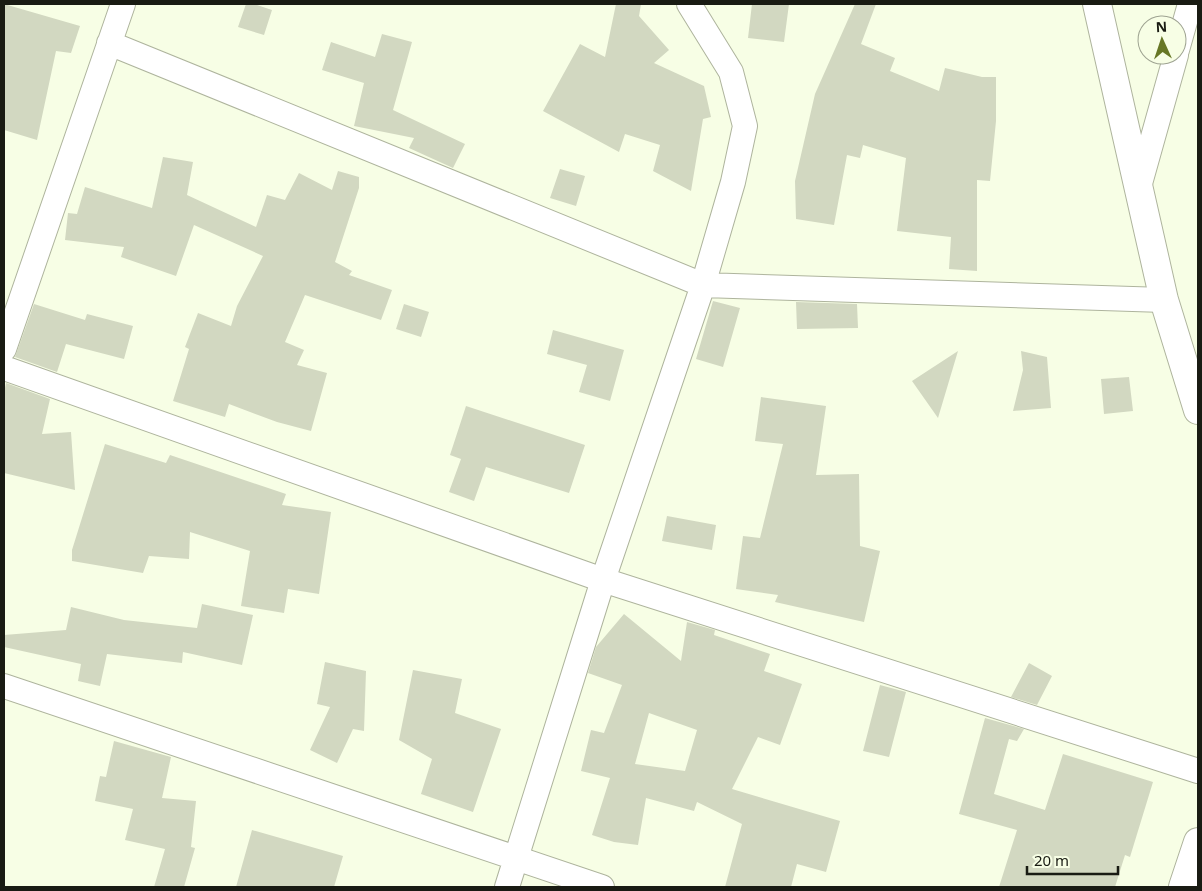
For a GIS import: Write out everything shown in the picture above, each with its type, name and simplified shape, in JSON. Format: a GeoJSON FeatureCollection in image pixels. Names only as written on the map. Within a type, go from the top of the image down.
{"type":"FeatureCollection","features":[{"type":"Feature","properties":{"kind":"street"},"geometry":{"type":"LineString","coordinates":[[4,349],[123,4]]}},
{"type":"Feature","properties":{"kind":"street"},"geometry":{"type":"LineString","coordinates":[[507,887],[603,580],[703,285],[733,182],[745,126],[731,72],[689,4]]}},
{"type":"Feature","properties":{"kind":"street"},"geometry":{"type":"LineString","coordinates":[[1097,4],[1164,300],[1198,410]]}},
{"type":"Feature","properties":{"kind":"street"},"geometry":{"type":"LineString","coordinates":[[109,44],[703,285],[1164,300]]}},
{"type":"Feature","properties":{"kind":"street"},"geometry":{"type":"LineString","coordinates":[[1139,187],[1173,65]]}},
{"type":"Feature","properties":{"kind":"street"},"geometry":{"type":"LineString","coordinates":[[4,368],[603,580],[1198,771]]}},
{"type":"Feature","properties":{"kind":"street"},"geometry":{"type":"LineString","coordinates":[[4,686],[602,887]]}},
{"type":"Feature","properties":{"kind":"street"},"geometry":{"type":"LineString","coordinates":[[1183,887],[1198,842]]}},
{"type":"Feature","properties":{"kind":"building"},"geometry":{"type":"Polygon","coordinates":[[[4,4],[80,26],[71,53],[56,51],[37,140],[4,130],[4,4]]]}},
{"type":"Feature","properties":{"kind":"building"},"geometry":{"type":"Polygon","coordinates":[[[246,4],[254,4],[272,10],[264,35],[238,27],[246,4]]]}},
{"type":"Feature","properties":{"kind":"building"},"geometry":{"type":"Polygon","coordinates":[[[616,4],[641,4],[639,16],[669,50],[654,63],[704,86],[711,117],[703,119],[691,191],[653,171],[660,145],[625,134],[619,152],[543,111],[580,44],[605,57],[616,4]]]}},
{"type":"Feature","properties":{"kind":"building"},"geometry":{"type":"Polygon","coordinates":[[[752,4],[789,4],[784,42],[748,38],[752,4]]]}},
{"type":"Feature","properties":{"kind":"building"},"geometry":{"type":"Polygon","coordinates":[[[855,4],[876,4],[861,44],[895,58],[890,71],[939,91],[945,68],[982,77],[996,77],[996,121],[990,181],[977,180],[977,271],[949,269],[951,237],[897,231],[906,158],[863,145],[860,158],[847,155],[834,225],[796,219],[795,181],[815,94],[855,4]]]}},
{"type":"Feature","properties":{"kind":"building"},"geometry":{"type":"Polygon","coordinates":[[[382,34],[412,42],[393,110],[465,144],[453,168],[409,148],[414,138],[354,126],[364,83],[322,70],[331,42],[375,57],[382,34]]]}},
{"type":"Feature","properties":{"kind":"building"},"geometry":{"type":"Polygon","coordinates":[[[163,157],[193,162],[187,195],[256,227],[267,195],[285,200],[299,173],[332,190],[338,171],[359,177],[359,188],[335,262],[352,271],[349,275],[392,290],[381,320],[305,295],[285,342],[304,350],[297,365],[327,373],[311,431],[277,422],[229,404],[225,417],[173,401],[189,349],[185,347],[198,313],[231,326],[237,306],[263,256],[194,225],[176,276],[121,257],[124,247],[65,240],[68,213],[77,214],[85,187],[152,208],[163,157]]]}},
{"type":"Feature","properties":{"kind":"building"},"geometry":{"type":"Polygon","coordinates":[[[560,169],[585,176],[576,206],[550,198],[560,169]]]}},
{"type":"Feature","properties":{"kind":"building"},"geometry":{"type":"Polygon","coordinates":[[[713,301],[740,308],[723,367],[696,359],[713,301]]]}},
{"type":"Feature","properties":{"kind":"building"},"geometry":{"type":"Polygon","coordinates":[[[796,302],[857,304],[858,328],[797,329],[796,302]]]}},
{"type":"Feature","properties":{"kind":"building"},"geometry":{"type":"Polygon","coordinates":[[[34,304],[85,320],[87,314],[133,326],[124,359],[66,344],[57,372],[15,357],[34,304]]]}},
{"type":"Feature","properties":{"kind":"building"},"geometry":{"type":"Polygon","coordinates":[[[404,304],[429,312],[421,337],[396,329],[404,304]]]}},
{"type":"Feature","properties":{"kind":"building"},"geometry":{"type":"Polygon","coordinates":[[[553,330],[624,350],[610,401],[579,392],[587,365],[547,354],[553,330]]]}},
{"type":"Feature","properties":{"kind":"building"},"geometry":{"type":"Polygon","coordinates":[[[958,351],[938,418],[912,381],[958,351]]]}},
{"type":"Feature","properties":{"kind":"building"},"geometry":{"type":"Polygon","coordinates":[[[1021,351],[1047,357],[1051,408],[1013,411],[1023,370],[1021,351]]]}},
{"type":"Feature","properties":{"kind":"building"},"geometry":{"type":"Polygon","coordinates":[[[1129,377],[1133,411],[1104,414],[1101,379],[1129,377]]]}},
{"type":"Feature","properties":{"kind":"building"},"geometry":{"type":"Polygon","coordinates":[[[6,383],[50,399],[42,434],[71,432],[75,490],[4,473],[4,393],[6,383]]]}},
{"type":"Feature","properties":{"kind":"building"},"geometry":{"type":"Polygon","coordinates":[[[761,397],[826,406],[816,475],[859,474],[860,546],[880,551],[864,622],[775,602],[778,595],[736,589],[743,536],[760,538],[783,444],[755,441],[761,397]]]}},
{"type":"Feature","properties":{"kind":"building"},"geometry":{"type":"Polygon","coordinates":[[[466,406],[585,445],[569,493],[486,467],[474,501],[449,492],[461,459],[450,455],[466,406]]]}},
{"type":"Feature","properties":{"kind":"building"},"geometry":{"type":"Polygon","coordinates":[[[105,444],[166,463],[170,455],[286,494],[282,505],[331,512],[319,594],[288,589],[284,613],[241,606],[250,551],[190,532],[189,559],[149,556],[143,573],[72,561],[72,550],[105,444]]]}},
{"type":"Feature","properties":{"kind":"building"},"geometry":{"type":"Polygon","coordinates":[[[667,516],[716,525],[712,550],[662,541],[667,516]]]}},
{"type":"Feature","properties":{"kind":"building"},"geometry":{"type":"Polygon","coordinates":[[[202,604],[253,615],[242,665],[183,652],[182,663],[107,654],[100,686],[78,681],[81,664],[4,647],[4,635],[66,630],[71,607],[124,620],[197,628],[202,604]]]}},
{"type":"Feature","properties":{"kind":"building"},"geometry":{"type":"Polygon","coordinates":[[[624,614],[681,661],[687,622],[715,630],[714,635],[770,654],[764,671],[802,684],[780,745],[758,737],[732,789],[840,821],[826,872],[797,864],[791,887],[725,887],[742,824],[697,802],[694,811],[646,798],[638,845],[614,842],[592,835],[610,778],[581,771],[591,730],[604,733],[622,685],[588,673],[596,647],[624,614]],[[649,713],[635,764],[685,771],[697,730],[649,713]]]}},
{"type":"Feature","properties":{"kind":"building"},"geometry":{"type":"Polygon","coordinates":[[[325,662],[366,671],[364,731],[353,729],[337,763],[310,750],[330,707],[317,704],[325,662]]]}},
{"type":"Feature","properties":{"kind":"building"},"geometry":{"type":"Polygon","coordinates":[[[1029,663],[1052,676],[1037,705],[1011,697],[1029,663]]]}},
{"type":"Feature","properties":{"kind":"building"},"geometry":{"type":"Polygon","coordinates":[[[413,670],[462,679],[455,713],[501,729],[473,812],[421,794],[432,759],[399,740],[413,670]]]}},
{"type":"Feature","properties":{"kind":"building"},"geometry":{"type":"Polygon","coordinates":[[[880,685],[906,692],[889,757],[863,751],[880,685]]]}},
{"type":"Feature","properties":{"kind":"building"},"geometry":{"type":"Polygon","coordinates":[[[985,718],[1024,729],[1017,741],[1009,739],[994,794],[1045,810],[1063,754],[1153,782],[1130,857],[1125,855],[1115,887],[999,887],[1017,830],[959,814],[985,718]]]}},
{"type":"Feature","properties":{"kind":"building"},"geometry":{"type":"Polygon","coordinates":[[[114,741],[171,757],[162,798],[196,801],[191,847],[195,848],[184,887],[154,887],[165,849],[125,840],[133,809],[95,801],[100,776],[106,777],[114,741]]]}},
{"type":"Feature","properties":{"kind":"building"},"geometry":{"type":"Polygon","coordinates":[[[252,830],[343,856],[334,887],[236,887],[252,830]]]}}]}
